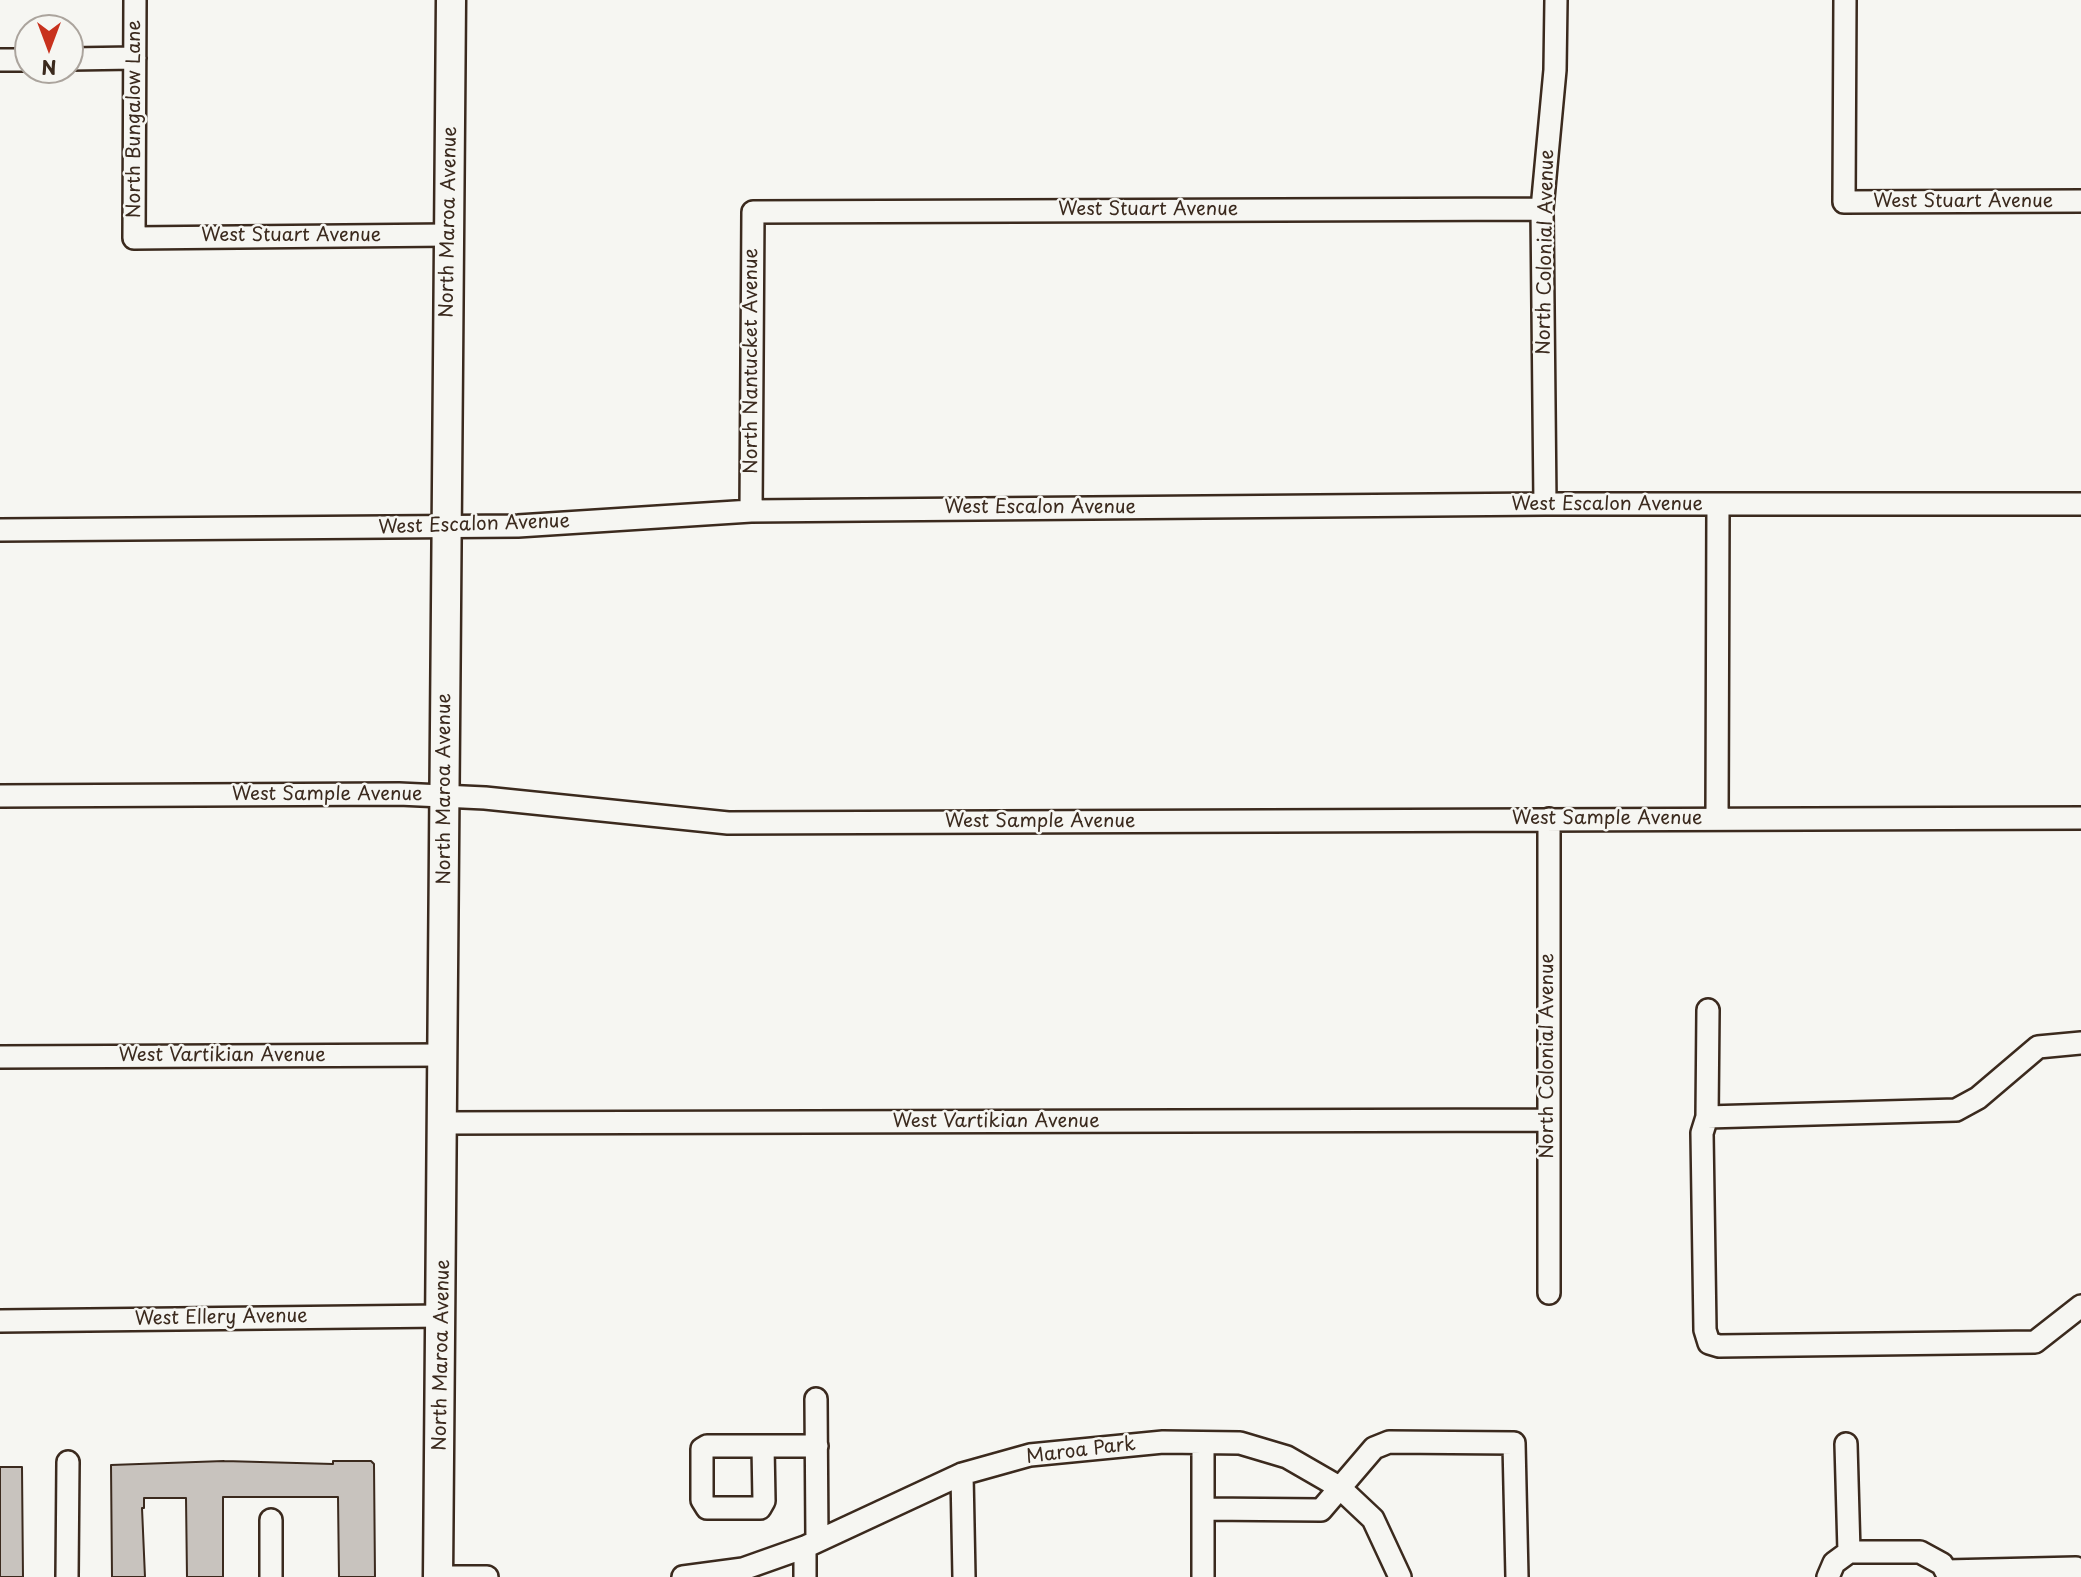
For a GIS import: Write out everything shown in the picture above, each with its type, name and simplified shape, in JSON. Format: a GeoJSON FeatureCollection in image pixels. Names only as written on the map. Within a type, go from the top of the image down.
{"type":"FeatureCollection","features":[{"type":"Feature","properties":{"kind":"main road","name":"North Maroa Avenue"},"geometry":{"type":"LineString","coordinates":[[438,1577],[444,1124],[445,528],[451,0]]}},
{"type":"Feature","properties":{"kind":"street","name":"North Bungalow Lane"},"geometry":{"type":"LineString","coordinates":[[134,238],[135,0]]}},
{"type":"Feature","properties":{"kind":"street","name":"North Colonial Avenue"},"geometry":{"type":"LineString","coordinates":[[1545,504],[1542,209],[1555,70],[1556,0]]}},
{"type":"Feature","properties":{"kind":"street","name":"West Stuart Avenue"},"geometry":{"type":"LineString","coordinates":[[1845,0],[1844,202],[2081,201]]}},
{"type":"Feature","properties":{"kind":"street"},"geometry":{"type":"LineString","coordinates":[[84,59],[135,58]]}},
{"type":"Feature","properties":{"kind":"street","name":"West Stuart Avenue"},"geometry":{"type":"LineString","coordinates":[[753,212],[1542,209]]}},
{"type":"Feature","properties":{"kind":"street","name":"North Nantucket Avenue"},"geometry":{"type":"LineString","coordinates":[[751,511],[753,212]]}},
{"type":"Feature","properties":{"kind":"street","name":"West Stuart Avenue"},"geometry":{"type":"LineString","coordinates":[[134,238],[449,235]]}},
{"type":"Feature","properties":{"kind":"street","name":"West Escalon Avenue"},"geometry":{"type":"LineString","coordinates":[[0,530],[445,528],[751,511],[1545,504],[2081,504]]}},
{"type":"Feature","properties":{"kind":"street"},"geometry":{"type":"LineString","coordinates":[[1717,818],[1718,505]]}},
{"type":"Feature","properties":{"kind":"street","name":"West Sample Avenue"},"geometry":{"type":"LineString","coordinates":[[0,796],[445,795],[728,823],[2081,818]]}},
{"type":"Feature","properties":{"kind":"street","name":"North Colonial Avenue"},"geometry":{"type":"LineString","coordinates":[[1549,820],[1549,1293]]}},
{"type":"Feature","properties":{"kind":"street"},"geometry":{"type":"LineString","coordinates":[[1708,1010],[1707,1117],[1702,1133],[1705,1330],[1709,1343],[1719,1346],[2035,1342],[2081,1306]]}},
{"type":"Feature","properties":{"kind":"street"},"geometry":{"type":"LineString","coordinates":[[1707,1117],[1956,1110],[1978,1098],[2038,1047],[2081,1043]]}},
{"type":"Feature","properties":{"kind":"street","name":"West Vartikian Avenue"},"geometry":{"type":"LineString","coordinates":[[0,1057],[444,1055]]}},
{"type":"Feature","properties":{"kind":"street","name":"West Vartikian Avenue"},"geometry":{"type":"LineString","coordinates":[[444,1124],[1548,1120]]}},
{"type":"Feature","properties":{"kind":"street","name":"West Ellery Avenue"},"geometry":{"type":"LineString","coordinates":[[0,1321],[442,1316]]}},
{"type":"Feature","properties":{"kind":"street"},"geometry":{"type":"LineString","coordinates":[[805,1577],[811,1544],[817,1399]]}},
{"type":"Feature","properties":{"kind":"street"},"geometry":{"type":"LineString","coordinates":[[1203,1509],[1321,1510],[1374,1448],[1389,1442],[1514,1443],[1517,1577]]}},
{"type":"Feature","properties":{"kind":"street"},"geometry":{"type":"LineString","coordinates":[[1203,1443],[1203,1576]]}},
{"type":"Feature","properties":{"kind":"street","name":"Maroa Park"},"geometry":{"type":"LineString","coordinates":[[684,1577],[743,1569],[811,1544],[962,1474],[1030,1455],[1125,1445],[1240,1443],[1287,1457],[1339,1487],[1373,1519],[1399,1577]]}},
{"type":"Feature","properties":{"kind":"street"},"geometry":{"type":"LineString","coordinates":[[1846,1444],[1849,1552]]}},
{"type":"Feature","properties":{"kind":"street"},"geometry":{"type":"LineString","coordinates":[[763,1446],[817,1446]]}},
{"type":"Feature","properties":{"kind":"street"},"geometry":{"type":"LineString","coordinates":[[67,1577],[68,1462]]}},
{"type":"Feature","properties":{"kind":"street"},"geometry":{"type":"LineString","coordinates":[[962,1474],[964,1577]]}},
{"type":"Feature","properties":{"kind":"street"},"geometry":{"type":"LineString","coordinates":[[271,1520],[271,1577]]}},
{"type":"Feature","properties":{"kind":"street"},"geometry":{"type":"LineString","coordinates":[[1828,1577],[1835,1563],[1849,1552],[1920,1552],[1942,1564],[1947,1574],[2076,1568]]}},
{"type":"Feature","properties":{"kind":"street"},"geometry":{"type":"LineString","coordinates":[[438,1577],[487,1577]]}},
{"type":"Feature","properties":{"kind":"building"},"geometry":{"type":"Polygon","coordinates":[[[224,1461],[333,1464],[333,1461],[371,1461],[374,1464],[375,1577],[339,1577],[338,1497],[223,1497],[223,1577],[187,1577],[186,1498],[144,1498],[142,1508],[145,1577],[112,1577],[111,1465],[224,1461]]]}},
{"type":"Feature","properties":{"kind":"building"},"geometry":{"type":"Polygon","coordinates":[[[0,1467],[22,1467],[23,1577],[0,1577],[0,1467]]]}}]}
